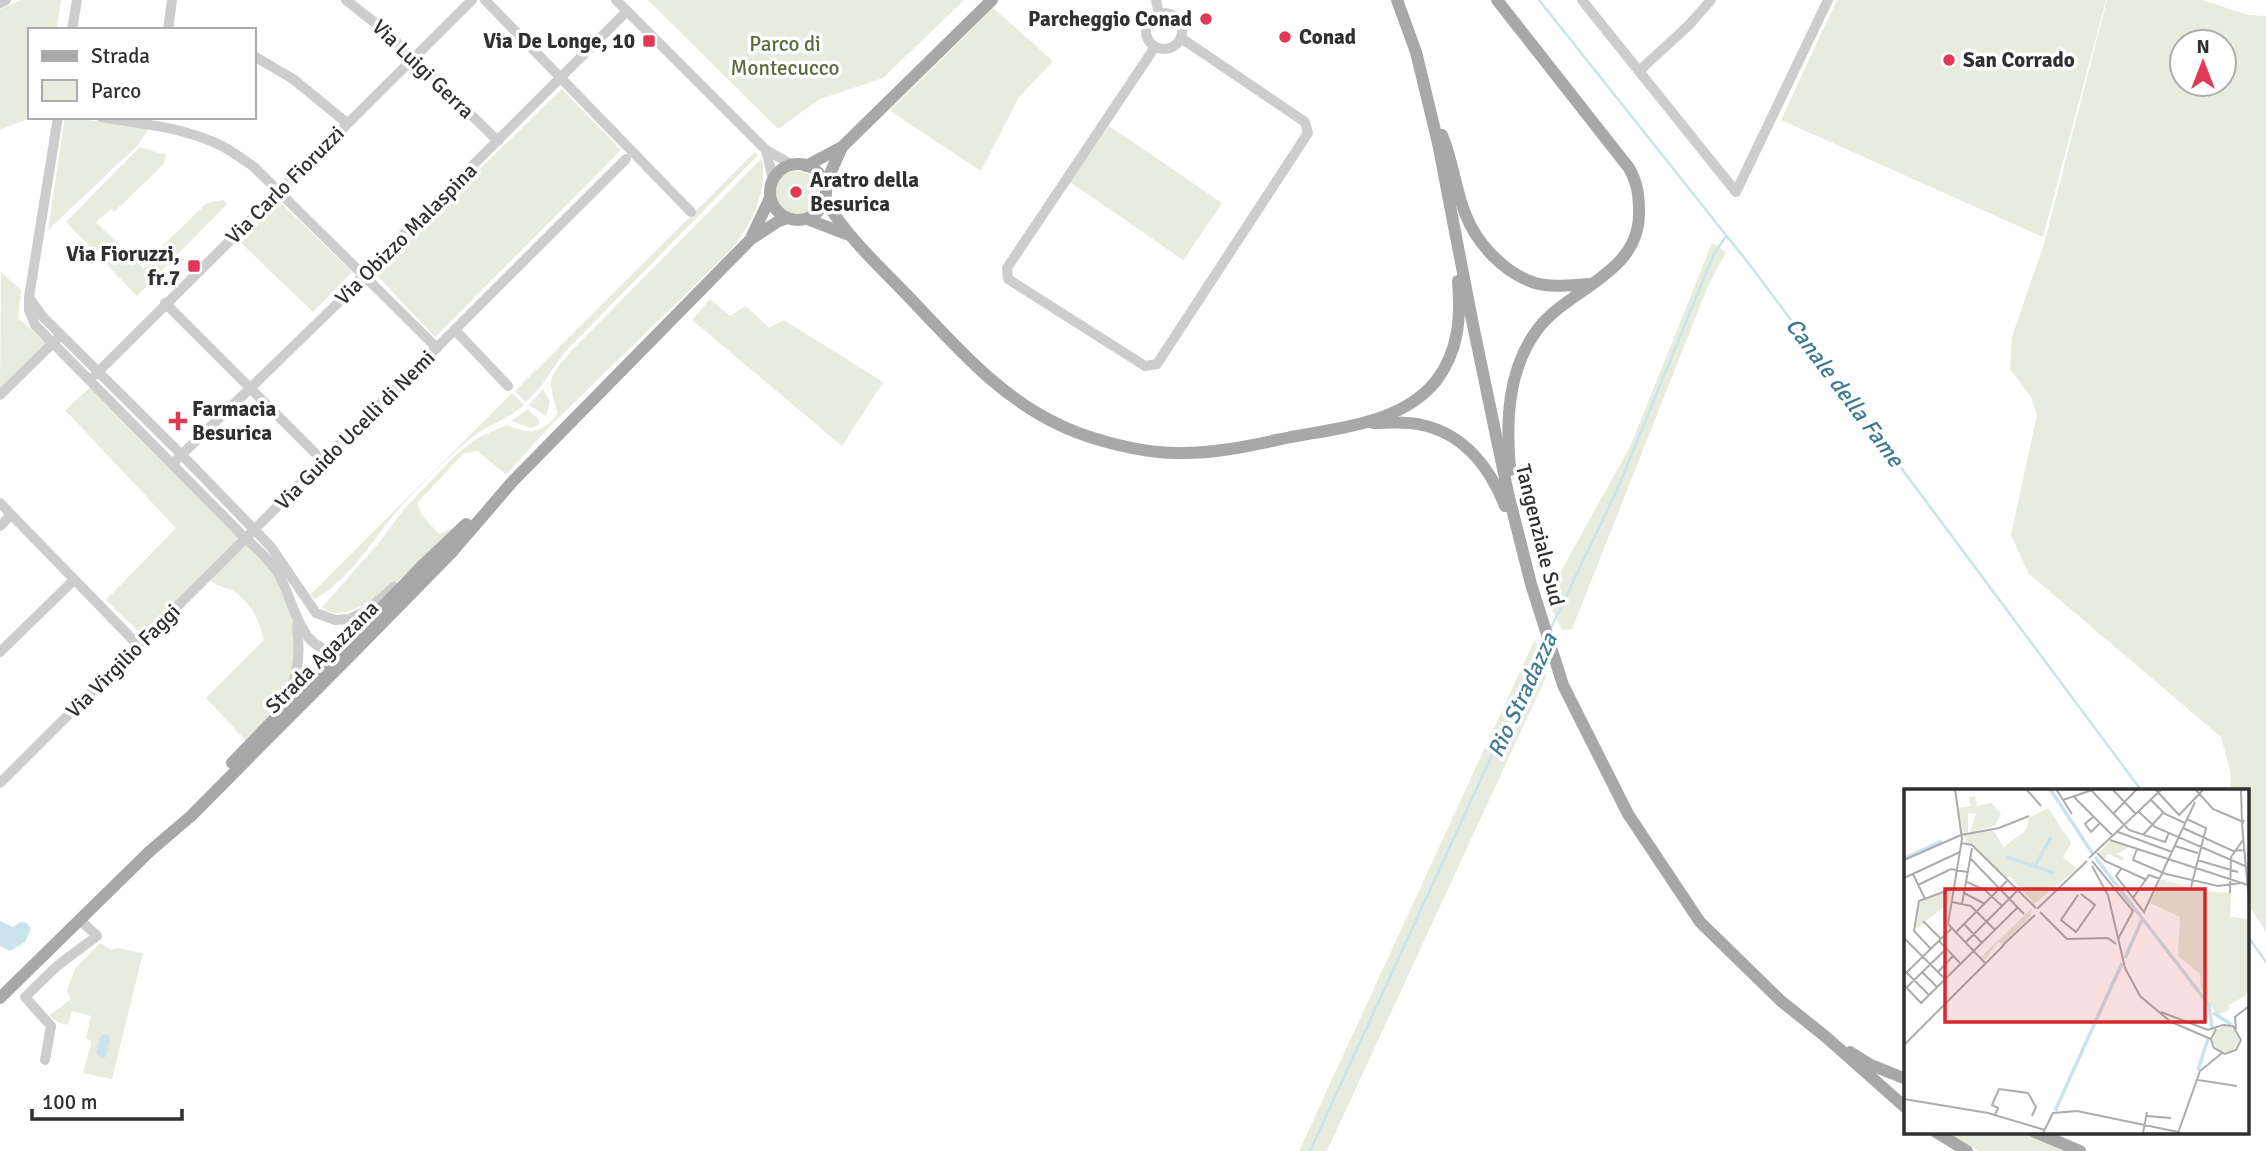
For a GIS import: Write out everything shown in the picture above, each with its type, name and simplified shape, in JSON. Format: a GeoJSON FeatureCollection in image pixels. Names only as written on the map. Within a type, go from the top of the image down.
{"type":"FeatureCollection","features":[{"type":"Feature","properties":{"kind":"main road"},"geometry":{"type":"LineString","coordinates":[[751,239],[770,198],[773,179],[785,167],[800,165],[842,147],[992,0]]}},
{"type":"Feature","properties":{"kind":"main road","name":"Tangenziale Sud"},"geometry":{"type":"LineString","coordinates":[[1397,0],[1426,88],[1514,515],[1563,685],[1628,814],[1700,922],[1781,1001],[1904,1106]]}},
{"type":"Feature","properties":{"kind":"main road"},"geometry":{"type":"LineString","coordinates":[[1497,0],[1623,161],[1637,183],[1639,224],[1633,244],[1620,262],[1561,305],[1537,329],[1515,373],[1509,408],[1508,444],[1514,515]]}},
{"type":"Feature","properties":{"kind":"main road"},"geometry":{"type":"LineString","coordinates":[[1426,88],[1450,153],[1464,212],[1475,234],[1493,256],[1513,273],[1536,283],[1558,286],[1589,284]]}},
{"type":"Feature","properties":{"kind":"main road"},"geometry":{"type":"LineString","coordinates":[[825,185],[842,147]]}},
{"type":"Feature","properties":{"kind":"main road"},"geometry":{"type":"LineString","coordinates":[[800,165],[821,176],[825,185],[825,200],[848,235],[990,381],[1038,414],[1066,428],[1142,450],[1174,453],[1219,452],[1365,423],[1416,399],[1434,382],[1449,361],[1459,329],[1460,303],[1451,204]]}},
{"type":"Feature","properties":{"kind":"main road"},"geometry":{"type":"LineString","coordinates":[[770,198],[773,207],[787,218],[807,219],[848,235]]}},
{"type":"Feature","properties":{"kind":"main road"},"geometry":{"type":"LineString","coordinates":[[807,219],[815,215],[825,200]]}},
{"type":"Feature","properties":{"kind":"main road","name":"Strada Agazzana"},"geometry":{"type":"LineString","coordinates":[[0,998],[150,852],[423,565],[513,481],[751,239],[787,218]]}},
{"type":"Feature","properties":{"kind":"main road"},"geometry":{"type":"LineString","coordinates":[[1365,423],[1421,424],[1436,429],[1470,450],[1493,478],[1525,559]]}},
{"type":"Feature","properties":{"kind":"main road","name":"Strada Agazzana"},"geometry":{"type":"LineString","coordinates":[[150,852],[191,816],[411,594],[451,553],[513,481]]}},
{"type":"Feature","properties":{"kind":"main road","name":"Tangenziale Sud"},"geometry":{"type":"LineString","coordinates":[[1826,1037],[1871,1065],[1904,1078]]}},
{"type":"Feature","properties":{"kind":"main road"},"geometry":{"type":"LineString","coordinates":[[1939,1134],[1967,1151]]}},
{"type":"Feature","properties":{"kind":"main road"},"geometry":{"type":"LineString","coordinates":[[2040,1134],[2080,1151]]}},
{"type":"Feature","properties":{"kind":"street"},"geometry":{"type":"LineString","coordinates":[[0,3],[6,0]]}},
{"type":"Feature","properties":{"kind":"street"},"geometry":{"type":"LineString","coordinates":[[72,28],[77,0]]}},
{"type":"Feature","properties":{"kind":"street"},"geometry":{"type":"LineString","coordinates":[[168,28],[172,0]]}},
{"type":"Feature","properties":{"kind":"street","name":"Via Luigi Gerra"},"geometry":{"type":"LineString","coordinates":[[346,0],[384,30],[498,141]]}},
{"type":"Feature","properties":{"kind":"street","name":"Via Carlo Fioruzzi"},"geometry":{"type":"LineString","coordinates":[[90,380],[472,0]]}},
{"type":"Feature","properties":{"kind":"street"},"geometry":{"type":"LineString","coordinates":[[485,0],[691,212]]}},
{"type":"Feature","properties":{"kind":"street"},"geometry":{"type":"LineString","coordinates":[[616,0],[766,150],[800,165]]}},
{"type":"Feature","properties":{"kind":"street"},"geometry":{"type":"LineString","coordinates":[[1156,0],[1158,14]]}},
{"type":"Feature","properties":{"kind":"street"},"geometry":{"type":"LineString","coordinates":[[1582,0],[1736,192],[1828,0]]}},
{"type":"Feature","properties":{"kind":"street"},"geometry":{"type":"LineString","coordinates":[[1639,71],[1689,25],[1711,0]]}},
{"type":"Feature","properties":{"kind":"street","name":"Via Obizzo Malaspina"},"geometry":{"type":"LineString","coordinates":[[173,463],[341,300],[627,11]]}},
{"type":"Feature","properties":{"kind":"street"},"geometry":{"type":"LineString","coordinates":[[1158,14],[1169,14],[1178,19],[1182,28],[1181,38],[1173,47],[1155,47],[1148,38],[1147,26],[1158,14]]}},
{"type":"Feature","properties":{"kind":"street"},"geometry":{"type":"LineString","coordinates":[[1155,47],[1007,268],[1008,279],[1145,366],[1157,364],[1308,133],[1305,122],[1181,38]]}},
{"type":"Feature","properties":{"kind":"street"},"geometry":{"type":"LineString","coordinates":[[256,57],[293,79],[347,123]]}},
{"type":"Feature","properties":{"kind":"street"},"geometry":{"type":"LineString","coordinates":[[58,119],[29,297],[31,317],[53,343],[264,555],[278,574],[303,631],[317,645],[340,650],[351,648],[399,598],[411,594]]}},
{"type":"Feature","properties":{"kind":"street"},"geometry":{"type":"LineString","coordinates":[[128,119],[154,121],[198,136],[224,147],[254,167],[437,348]]}},
{"type":"Feature","properties":{"kind":"street"},"geometry":{"type":"LineString","coordinates":[[766,150],[773,179]]}},
{"type":"Feature","properties":{"kind":"street","name":"Via Guido Ucelli di Nemi"},"geometry":{"type":"LineString","coordinates":[[245,538],[626,159]]}},
{"type":"Feature","properties":{"kind":"street"},"geometry":{"type":"LineString","coordinates":[[29,297],[42,316],[255,531]]}},
{"type":"Feature","properties":{"kind":"street"},"geometry":{"type":"LineString","coordinates":[[165,303],[324,462]]}},
{"type":"Feature","properties":{"kind":"street"},"geometry":{"type":"LineString","coordinates":[[455,330],[508,386]]}},
{"type":"Feature","properties":{"kind":"street"},"geometry":{"type":"LineString","coordinates":[[0,395],[62,334]]}},
{"type":"Feature","properties":{"kind":"street"},"geometry":{"type":"LineString","coordinates":[[0,503],[138,645]]}},
{"type":"Feature","properties":{"kind":"street"},"geometry":{"type":"LineString","coordinates":[[0,526],[11,515]]}},
{"type":"Feature","properties":{"kind":"street","name":"Strada Agazzana"},"geometry":{"type":"LineString","coordinates":[[255,531],[286,567],[316,613],[335,620],[349,619],[366,611],[423,565]]}},
{"type":"Feature","properties":{"kind":"street","name":"Via Virgilio Faggi"},"geometry":{"type":"LineString","coordinates":[[1,780],[245,538]]}},
{"type":"Feature","properties":{"kind":"street"},"geometry":{"type":"LineString","coordinates":[[0,652],[75,580]]}},
{"type":"Feature","properties":{"kind":"street"},"geometry":{"type":"LineString","coordinates":[[267,727],[295,683],[299,662],[295,611]]}},
{"type":"Feature","properties":{"kind":"street"},"geometry":{"type":"LineString","coordinates":[[45,1060],[51,1026],[25,997],[57,966],[97,936],[80,920]]}},
{"type":"Feature","properties":{"kind":"green space"},"geometry":{"type":"Polygon","coordinates":[[[21,0],[61,0],[56,28],[28,28],[28,119],[0,130],[0,9],[21,0]]]}},
{"type":"Feature","properties":{"kind":"green space","name":"Parco di Montecucco"},"geometry":{"type":"Polygon","coordinates":[[[648,0],[964,0],[883,78],[820,99],[778,129],[648,0]]]}},
{"type":"Feature","properties":{"kind":"green space","name":"San Corrado"},"geometry":{"type":"Polygon","coordinates":[[[1837,0],[2106,0],[2043,237],[1781,120],[1837,0]]]}},
{"type":"Feature","properties":{"kind":"green space"},"geometry":{"type":"Polygon","coordinates":[[[2107,0],[2203,0],[2248,15],[2266,16],[2266,932],[2248,904],[2248,789],[2230,789],[2231,774],[2221,737],[2029,574],[2011,535],[2037,415],[2031,397],[2010,369],[2012,337],[2044,244],[2107,0]]]}},
{"type":"Feature","properties":{"kind":"green space"},"geometry":{"type":"Polygon","coordinates":[[[993,8],[1053,61],[1019,97],[981,171],[890,111],[993,8]]]}},
{"type":"Feature","properties":{"kind":"green space"},"geometry":{"type":"Polygon","coordinates":[[[562,89],[621,150],[435,337],[374,272],[562,89]]]}},
{"type":"Feature","properties":{"kind":"green space"},"geometry":{"type":"Polygon","coordinates":[[[65,119],[149,128],[138,145],[48,230],[65,119]]]}},
{"type":"Feature","properties":{"kind":"green space"},"geometry":{"type":"Polygon","coordinates":[[[1109,126],[1222,203],[1183,260],[1070,182],[1109,126]]]}},
{"type":"Feature","properties":{"kind":"green space"},"geometry":{"type":"Polygon","coordinates":[[[140,147],[166,155],[163,165],[114,212],[111,209],[96,222],[144,269],[158,257],[155,253],[207,203],[223,200],[227,204],[137,296],[66,222],[140,147]]]}},
{"type":"Feature","properties":{"kind":"green space"},"geometry":{"type":"Polygon","coordinates":[[[755,152],[758,155],[563,354],[542,385],[526,402],[515,391],[755,152]]]}},
{"type":"Feature","properties":{"kind":"green space"},"geometry":{"type":"Polygon","coordinates":[[[762,158],[762,184],[756,208],[729,252],[549,427],[506,475],[478,451],[464,453],[417,503],[422,515],[439,534],[452,528],[410,571],[371,601],[352,610],[335,613],[322,607],[378,544],[404,509],[458,453],[479,437],[507,425],[522,430],[535,430],[547,425],[558,414],[551,381],[570,352],[762,158]]]}},
{"type":"Feature","properties":{"kind":"green space"},"geometry":{"type":"Polygon","coordinates":[[[797,171],[813,177],[819,193],[813,209],[797,215],[781,209],[775,193],[781,177],[797,171]]]}},
{"type":"Feature","properties":{"kind":"green space"},"geometry":{"type":"Polygon","coordinates":[[[280,202],[352,272],[313,312],[241,243],[280,202]]]}},
{"type":"Feature","properties":{"kind":"green space"},"geometry":{"type":"Polygon","coordinates":[[[1712,243],[1726,252],[1708,286],[1572,629],[1562,630],[1546,598],[1630,447],[1712,243]]]}},
{"type":"Feature","properties":{"kind":"green space"},"geometry":{"type":"Polygon","coordinates":[[[1,272],[21,290],[18,318],[48,344],[0,391],[1,272]]]}},
{"type":"Feature","properties":{"kind":"green space"},"geometry":{"type":"Polygon","coordinates":[[[710,299],[730,316],[746,306],[769,328],[784,320],[883,382],[842,446],[692,320],[710,299]]]}},
{"type":"Feature","properties":{"kind":"green space"},"geometry":{"type":"Polygon","coordinates":[[[94,384],[245,538],[287,590],[299,641],[283,705],[250,745],[206,698],[264,640],[255,614],[247,603],[232,591],[206,577],[145,638],[106,600],[176,528],[65,410],[94,384]]]}},
{"type":"Feature","properties":{"kind":"green space"},"geometry":{"type":"Polygon","coordinates":[[[543,389],[550,402],[546,416],[529,405],[543,389]]]}},
{"type":"Feature","properties":{"kind":"green space"},"geometry":{"type":"Polygon","coordinates":[[[512,393],[524,405],[465,443],[404,503],[338,582],[315,599],[310,595],[512,393]]]}},
{"type":"Feature","properties":{"kind":"green space"},"geometry":{"type":"Polygon","coordinates":[[[528,409],[539,420],[539,425],[531,428],[511,421],[528,409]]]}},
{"type":"Feature","properties":{"kind":"green space"},"geometry":{"type":"Polygon","coordinates":[[[1535,639],[1546,677],[1327,1151],[1299,1151],[1535,639]]]}},
{"type":"Feature","properties":{"kind":"green space"},"geometry":{"type":"Polygon","coordinates":[[[100,943],[111,950],[117,948],[143,953],[112,1079],[83,1073],[91,1044],[86,1038],[91,1016],[72,1011],[68,1025],[49,1016],[71,999],[67,990],[75,969],[100,943]]]}},
{"type":"Feature","properties":{"kind":"green space"},"geometry":{"type":"Polygon","coordinates":[[[1949,1134],[2027,1134],[2065,1151],[1979,1151],[1949,1134]]]}},
{"type":"Feature","properties":{"kind":"water"},"geometry":{"type":"Polygon","coordinates":[[[0,921],[13,927],[21,922],[27,923],[31,929],[25,942],[10,951],[0,946],[0,921]]]}},
{"type":"Feature","properties":{"kind":"water"},"geometry":{"type":"Polygon","coordinates":[[[103,1034],[110,1039],[104,1058],[96,1054],[103,1034]]]}},
{"type":"Feature","properties":{"kind":"waterway","name":"Canale della Fame"},"geometry":{"type":"LineString","coordinates":[[1539,0],[1753,269],[2140,789]]}},
{"type":"Feature","properties":{"kind":"waterway","name":"Rio Stradazza"},"geometry":{"type":"LineString","coordinates":[[1550,630],[1618,488],[1713,256],[1726,236]]}},
{"type":"Feature","properties":{"kind":"waterway","name":"Rio Stradazza"},"geometry":{"type":"LineString","coordinates":[[1310,1151],[1544,642]]}},
{"type":"Feature","properties":{"kind":"waterway","name":"Canale della Fame"},"geometry":{"type":"LineString","coordinates":[[2248,936],[2266,962]]}},
{"type":"Feature","properties":{"kind":"place","name":"Parcheggio Conad"},"geometry":{"type":"Point","coordinates":[1206,19]}},
{"type":"Feature","properties":{"kind":"place","name":"Conad"},"geometry":{"type":"Point","coordinates":[1285,37]}},
{"type":"Feature","properties":{"kind":"place","name":"Via De Longe, 10"},"geometry":{"type":"Point","coordinates":[649,41]}},
{"type":"Feature","properties":{"kind":"place","name":"San Corrado"},"geometry":{"type":"Point","coordinates":[1949,60]}},
{"type":"Feature","properties":{"kind":"place","name":"Aratro della Besurica"},"geometry":{"type":"Point","coordinates":[796,192]}},
{"type":"Feature","properties":{"kind":"place","name":"Via Fioruzzi, fr.7"},"geometry":{"type":"Point","coordinates":[194,266]}},
{"type":"Feature","properties":{"kind":"place","name":"Farmacia Besurica"},"geometry":{"type":"Point","coordinates":[178,421]}}]}
